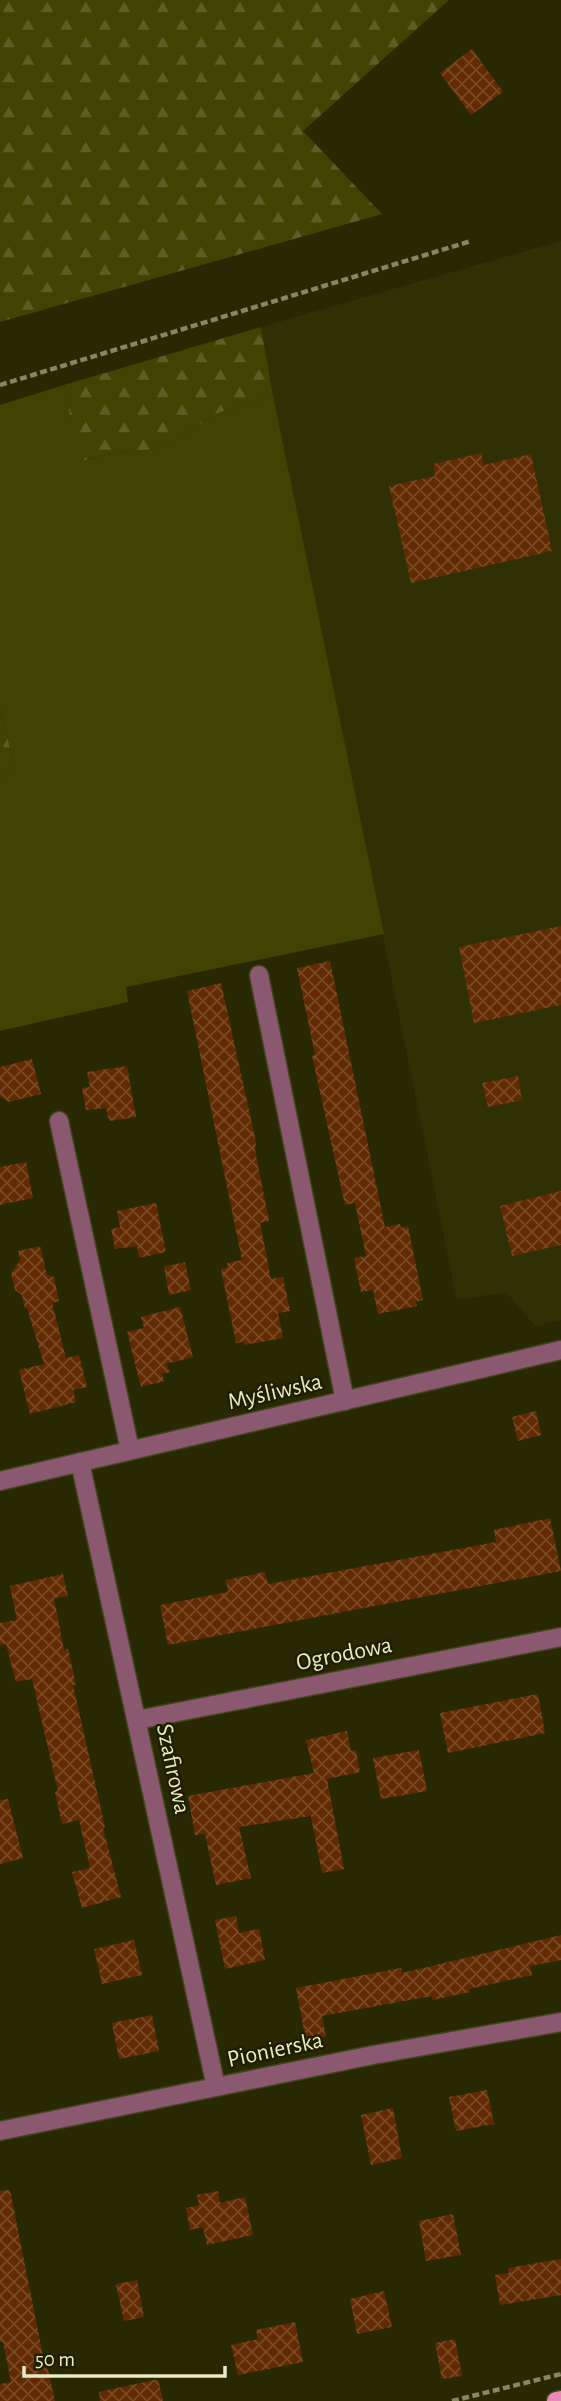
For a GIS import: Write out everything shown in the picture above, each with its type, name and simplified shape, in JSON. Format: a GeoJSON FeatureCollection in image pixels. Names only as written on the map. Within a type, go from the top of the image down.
{"type":"FeatureCollection","features":[{"type":"Feature","properties":{"kind":"main road"},"geometry":{"type":"LineString","coordinates":[[556,2401],[561,2400]]}},
{"type":"Feature","properties":{"kind":"street"},"geometry":{"type":"LineString","coordinates":[[258,975],[345,1401]]}},
{"type":"Feature","properties":{"kind":"street"},"geometry":{"type":"LineString","coordinates":[[59,1121],[130,1450]]}},
{"type":"Feature","properties":{"kind":"street","name":"Myśliwska"},"geometry":{"type":"LineString","coordinates":[[0,1481],[561,1350]]}},
{"type":"Feature","properties":{"kind":"street","name":"Szafirowa"},"geometry":{"type":"LineString","coordinates":[[80,1462],[216,2087]]}},
{"type":"Feature","properties":{"kind":"street","name":"Ogrodowa"},"geometry":{"type":"LineString","coordinates":[[137,1720],[561,1637]]}},
{"type":"Feature","properties":{"kind":"street","name":"Pionierska"},"geometry":{"type":"LineString","coordinates":[[0,2132],[373,2055],[561,2022]]}},
{"type":"Feature","properties":{"kind":"path"},"geometry":{"type":"LineString","coordinates":[[0,385],[471,241]]}},
{"type":"Feature","properties":{"kind":"path"},"geometry":{"type":"LineString","coordinates":[[452,2401],[561,2374]]}},
{"type":"Feature","properties":{"kind":"shaded area"},"geometry":{"type":"Polygon","coordinates":[[[561,241],[561,1320],[535,1326],[506,1292],[457,1300],[261,327],[561,241]]]}},
{"type":"Feature","properties":{"kind":"green space"},"geometry":{"type":"Polygon","coordinates":[[[0,0],[449,0],[303,131],[382,214],[0,322],[0,0]]]}},
{"type":"Feature","properties":{"kind":"green space"},"geometry":{"type":"Polygon","coordinates":[[[261,327],[273,395],[212,415],[192,431],[155,450],[106,454],[79,462],[64,385],[261,327]]]}},
{"type":"Feature","properties":{"kind":"green space"},"geometry":{"type":"Polygon","coordinates":[[[64,385],[80,462],[106,454],[155,450],[192,431],[212,415],[273,395],[384,934],[126,987],[128,1002],[0,1031],[0,781],[14,763],[0,710],[0,405],[64,385]]]}},
{"type":"Feature","properties":{"kind":"green space"},"geometry":{"type":"Polygon","coordinates":[[[0,710],[14,763],[0,781],[0,710]]]}},
{"type":"Feature","properties":{"kind":"building"},"geometry":{"type":"Polygon","coordinates":[[[472,49],[503,92],[471,115],[440,73],[472,49]]]}},
{"type":"Feature","properties":{"kind":"building"},"geometry":{"type":"Polygon","coordinates":[[[481,453],[484,465],[531,454],[552,551],[411,583],[389,486],[435,476],[433,464],[481,453]]]}},
{"type":"Feature","properties":{"kind":"building"},"geometry":{"type":"Polygon","coordinates":[[[561,926],[561,1005],[474,1023],[459,947],[561,926]]]}},
{"type":"Feature","properties":{"kind":"building"},"geometry":{"type":"Polygon","coordinates":[[[330,961],[385,1227],[400,1224],[401,1228],[408,1226],[423,1300],[416,1302],[417,1306],[378,1314],[373,1290],[361,1292],[354,1258],[366,1256],[355,1203],[345,1205],[312,1056],[315,1055],[297,968],[330,961]]]}},
{"type":"Feature","properties":{"kind":"building"},"geometry":{"type":"Polygon","coordinates":[[[221,983],[256,1142],[255,1150],[269,1221],[260,1223],[271,1279],[283,1277],[290,1311],[278,1313],[283,1338],[244,1345],[244,1342],[236,1343],[221,1269],[228,1267],[227,1263],[242,1260],[187,991],[221,983]]]}},
{"type":"Feature","properties":{"kind":"building"},"geometry":{"type":"Polygon","coordinates":[[[32,1059],[41,1094],[9,1102],[0,1096],[0,1067],[32,1059]]]}},
{"type":"Feature","properties":{"kind":"building"},"geometry":{"type":"Polygon","coordinates":[[[127,1066],[136,1117],[109,1121],[106,1108],[86,1110],[82,1088],[90,1087],[87,1072],[127,1066]]]}},
{"type":"Feature","properties":{"kind":"building"},"geometry":{"type":"Polygon","coordinates":[[[518,1076],[522,1100],[488,1107],[482,1083],[518,1076]]]}},
{"type":"Feature","properties":{"kind":"building"},"geometry":{"type":"Polygon","coordinates":[[[26,1162],[33,1198],[0,1205],[0,1167],[26,1162]]]}},
{"type":"Feature","properties":{"kind":"building"},"geometry":{"type":"Polygon","coordinates":[[[561,1191],[561,1245],[512,1256],[500,1206],[561,1191]]]}},
{"type":"Feature","properties":{"kind":"building"},"geometry":{"type":"Polygon","coordinates":[[[156,1203],[166,1252],[139,1258],[137,1246],[115,1249],[111,1229],[120,1227],[117,1211],[156,1203]]]}},
{"type":"Feature","properties":{"kind":"building"},"geometry":{"type":"Polygon","coordinates":[[[40,1246],[47,1275],[54,1277],[59,1301],[52,1303],[66,1358],[79,1355],[87,1387],[73,1390],[76,1402],[30,1414],[19,1370],[44,1364],[27,1308],[25,1309],[22,1295],[15,1290],[11,1274],[20,1260],[18,1251],[40,1246]]]}},
{"type":"Feature","properties":{"kind":"building"},"geometry":{"type":"Polygon","coordinates":[[[185,1262],[191,1290],[169,1295],[164,1267],[185,1262]]]}},
{"type":"Feature","properties":{"kind":"building"},"geometry":{"type":"Polygon","coordinates":[[[180,1307],[193,1357],[166,1364],[170,1372],[162,1374],[164,1381],[141,1387],[127,1332],[144,1328],[141,1317],[180,1307]]]}},
{"type":"Feature","properties":{"kind":"building"},"geometry":{"type":"Polygon","coordinates":[[[536,1411],[541,1435],[518,1441],[512,1417],[536,1411]]]}},
{"type":"Feature","properties":{"kind":"building"},"geometry":{"type":"Polygon","coordinates":[[[550,1518],[561,1571],[168,1645],[160,1605],[228,1592],[226,1580],[265,1572],[268,1584],[496,1542],[494,1530],[550,1518]]]}},
{"type":"Feature","properties":{"kind":"building"},"geometry":{"type":"Polygon","coordinates":[[[63,1574],[68,1596],[54,1598],[64,1650],[68,1649],[76,1685],[73,1685],[105,1827],[103,1828],[121,1897],[82,1908],[72,1872],[90,1868],[79,1820],[62,1824],[55,1792],[58,1791],[32,1679],[16,1682],[6,1644],[0,1645],[0,1623],[17,1620],[10,1586],[63,1574]]]}},
{"type":"Feature","properties":{"kind":"building"},"geometry":{"type":"Polygon","coordinates":[[[538,1694],[545,1733],[448,1753],[440,1713],[538,1694]]]}},
{"type":"Feature","properties":{"kind":"building"},"geometry":{"type":"Polygon","coordinates":[[[347,1731],[351,1751],[356,1750],[360,1772],[327,1779],[344,1869],[322,1873],[311,1816],[239,1827],[251,1878],[216,1885],[205,1834],[195,1835],[188,1796],[314,1773],[306,1740],[347,1731]]]}},
{"type":"Feature","properties":{"kind":"building"},"geometry":{"type":"Polygon","coordinates":[[[419,1750],[427,1791],[381,1799],[373,1758],[419,1750]]]}},
{"type":"Feature","properties":{"kind":"building"},"geometry":{"type":"Polygon","coordinates":[[[8,1799],[23,1858],[0,1864],[0,1800],[8,1799]]]}},
{"type":"Feature","properties":{"kind":"building"},"geometry":{"type":"Polygon","coordinates":[[[236,1916],[239,1933],[259,1929],[265,1960],[225,1969],[215,1920],[236,1916]]]}},
{"type":"Feature","properties":{"kind":"building"},"geometry":{"type":"Polygon","coordinates":[[[561,1935],[561,1960],[530,1966],[532,1975],[433,2000],[432,1996],[322,2016],[326,2037],[306,2041],[296,1988],[401,1968],[402,1973],[561,1935]]]}},
{"type":"Feature","properties":{"kind":"building"},"geometry":{"type":"Polygon","coordinates":[[[134,1940],[142,1975],[102,1984],[94,1949],[134,1940]]]}},
{"type":"Feature","properties":{"kind":"building"},"geometry":{"type":"Polygon","coordinates":[[[152,2015],[159,2051],[119,2059],[112,2023],[152,2015]]]}},
{"type":"Feature","properties":{"kind":"building"},"geometry":{"type":"Polygon","coordinates":[[[487,2090],[494,2124],[456,2131],[449,2097],[487,2090]]]}},
{"type":"Feature","properties":{"kind":"building"},"geometry":{"type":"Polygon","coordinates":[[[393,2108],[402,2158],[371,2165],[361,2115],[393,2108]]]}},
{"type":"Feature","properties":{"kind":"building"},"geometry":{"type":"Polygon","coordinates":[[[10,2190],[44,2361],[55,2401],[0,2401],[0,2384],[11,2382],[3,2342],[0,2342],[0,2191],[10,2190]]]}},
{"type":"Feature","properties":{"kind":"building"},"geometry":{"type":"Polygon","coordinates":[[[218,2191],[220,2203],[245,2197],[253,2235],[207,2245],[203,2227],[190,2230],[186,2208],[199,2205],[197,2195],[218,2191]]]}},
{"type":"Feature","properties":{"kind":"building"},"geometry":{"type":"Polygon","coordinates":[[[453,2214],[461,2255],[426,2261],[419,2221],[453,2214]]]}},
{"type":"Feature","properties":{"kind":"building"},"geometry":{"type":"Polygon","coordinates":[[[561,2259],[561,2295],[500,2305],[495,2275],[509,2273],[508,2268],[561,2259]]]}},
{"type":"Feature","properties":{"kind":"building"},"geometry":{"type":"Polygon","coordinates":[[[137,2280],[144,2317],[124,2321],[116,2284],[137,2280]]]}},
{"type":"Feature","properties":{"kind":"building"},"geometry":{"type":"Polygon","coordinates":[[[384,2291],[392,2327],[357,2334],[350,2299],[384,2291]]]}},
{"type":"Feature","properties":{"kind":"building"},"geometry":{"type":"Polygon","coordinates":[[[295,2322],[303,2362],[238,2375],[231,2345],[258,2339],[256,2330],[295,2322]]]}},
{"type":"Feature","properties":{"kind":"building"},"geometry":{"type":"Polygon","coordinates":[[[455,2339],[462,2376],[442,2379],[435,2343],[455,2339]]]}},
{"type":"Feature","properties":{"kind":"building"},"geometry":{"type":"Polygon","coordinates":[[[158,2379],[163,2401],[100,2401],[99,2392],[158,2379]]]}}]}
